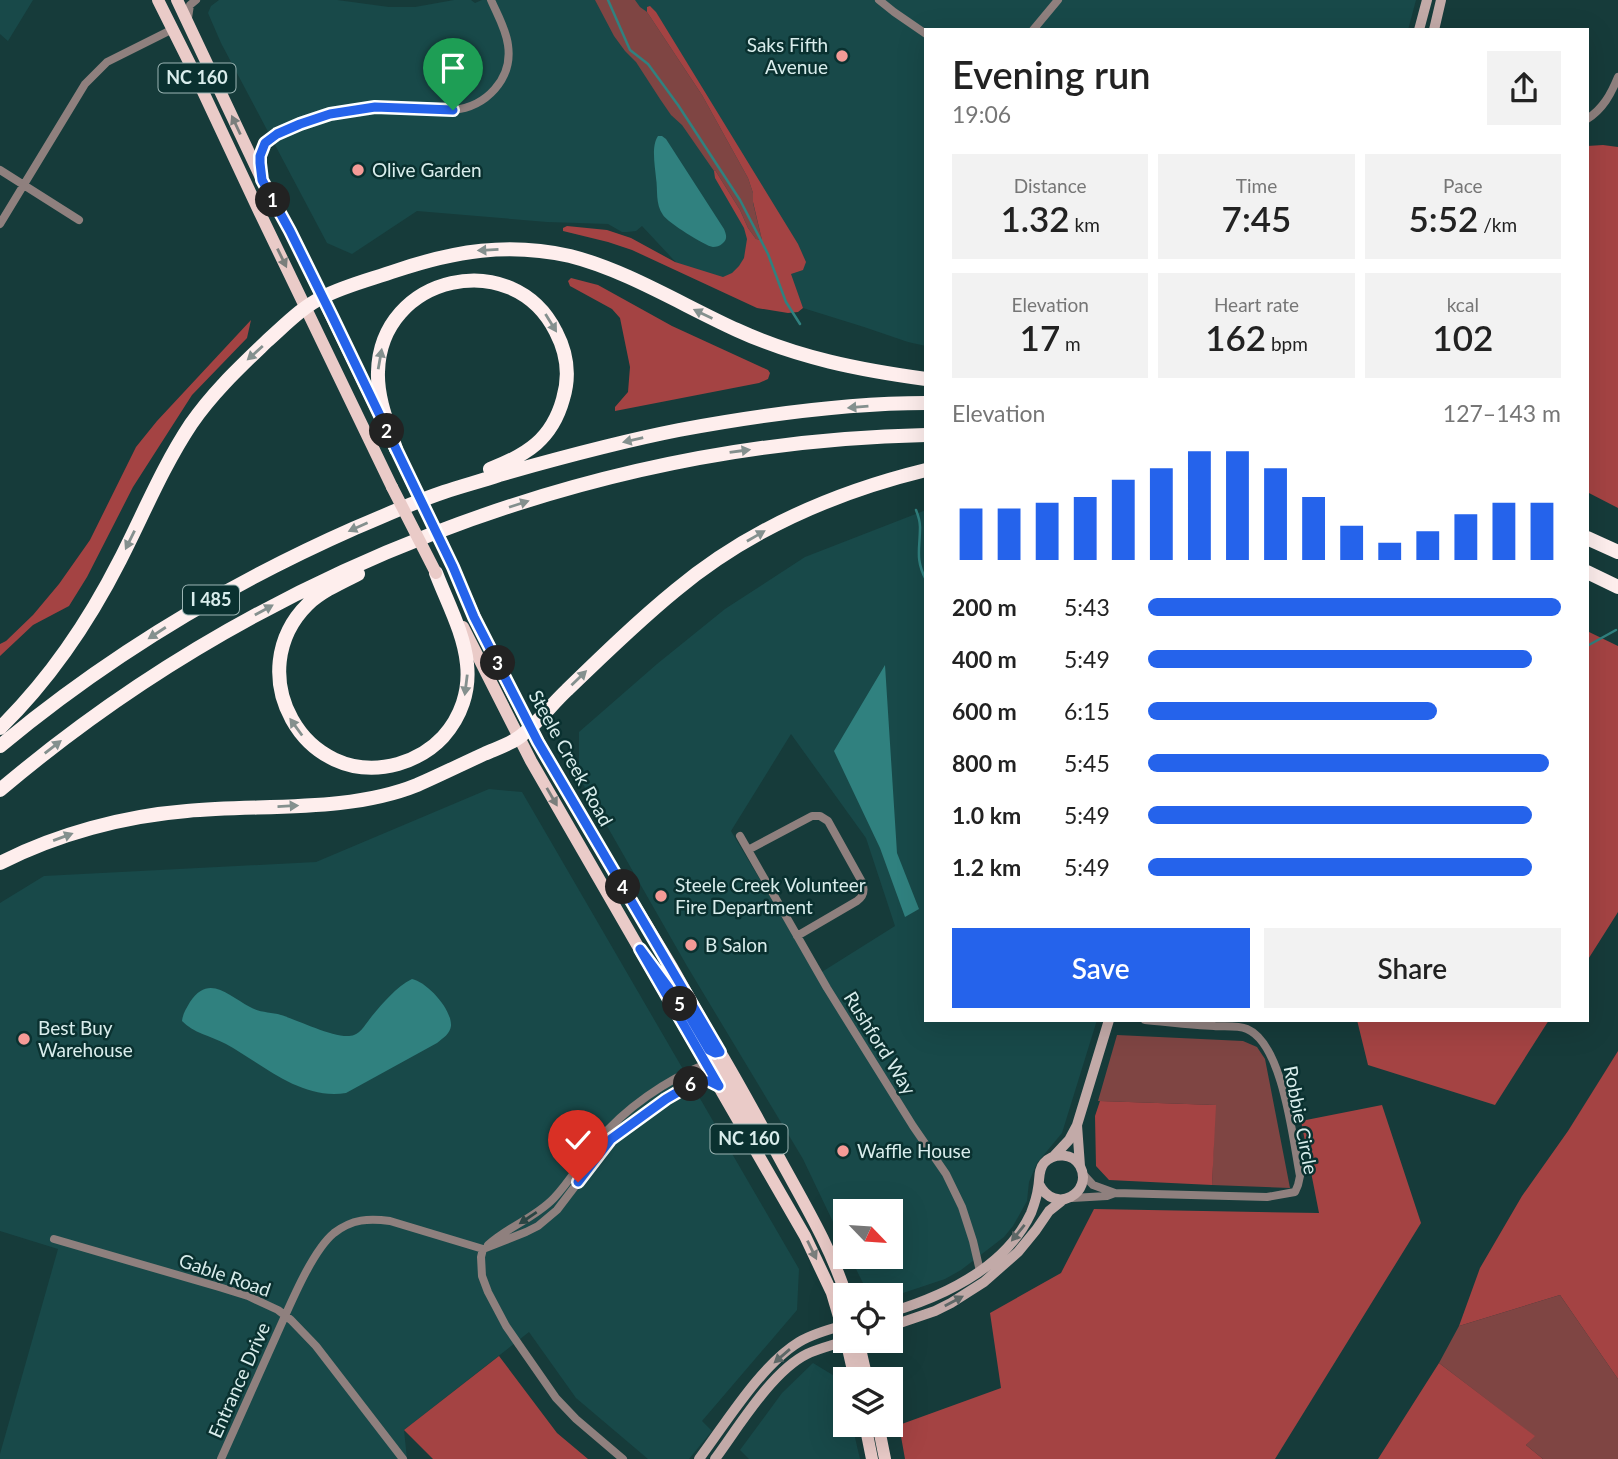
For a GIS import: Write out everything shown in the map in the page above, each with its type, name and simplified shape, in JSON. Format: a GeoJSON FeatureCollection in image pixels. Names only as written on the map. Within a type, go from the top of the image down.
{"type":"FeatureCollection","features":[{"type":"Feature","properties":{"kind":"highway"},"geometry":{"type":"LineString","coordinates":[[0,728],[32,695],[79,633],[192,423],[237,370],[322,297],[430,260],[459,253],[485,249],[540,251],[569,256],[604,268],[738,331],[794,353],[845,367],[924,379]]}},
{"type":"Feature","properties":{"kind":"highway"},"geometry":{"type":"LineString","coordinates":[[396,449],[380,399],[377,371],[388,330],[404,308],[437,286],[466,280],[481,280],[507,286],[535,303],[554,326],[567,364],[565,393],[556,418],[544,437],[523,455],[444,492]]}},
{"type":"Feature","properties":{"kind":"highway","name":"I 485"},"geometry":{"type":"LineString","coordinates":[[0,746],[102,669],[211,600],[321,543],[444,492],[580,452],[648,436],[774,414],[924,403]]}},
{"type":"Feature","properties":{"kind":"highway","name":"I 485"},"geometry":{"type":"LineString","coordinates":[[0,790],[78,728],[203,644],[280,601],[356,565],[481,516],[587,484],[727,453],[828,441],[924,435]]}},
{"type":"Feature","properties":{"kind":"highway"},"geometry":{"type":"LineString","coordinates":[[0,863],[78,832],[149,816],[186,811],[338,803],[380,796],[414,786],[518,738],[677,589],[737,547],[800,512],[831,499],[866,486],[924,471]]}},
{"type":"Feature","properties":{"kind":"highway"},"geometry":{"type":"LineString","coordinates":[[436,573],[461,637],[468,667],[465,696],[455,720],[431,748],[401,763],[367,768],[325,755],[298,730],[283,701],[279,678],[280,655],[293,622],[326,590],[481,516]]}},
{"type":"Feature","properties":{"kind":"highway"},"geometry":{"type":"LineString","coordinates":[[1589,539],[1618,552]]}},
{"type":"Feature","properties":{"kind":"highway"},"geometry":{"type":"LineString","coordinates":[[1589,573],[1618,587]]}},
{"type":"Feature","properties":{"kind":"main road","name":"Steele Creek Road"},"geometry":{"type":"LineString","coordinates":[[158,0],[392,486],[518,738],[805,1236],[833,1296]]}},
{"type":"Feature","properties":{"kind":"main road","name":"Steele Creek Road"},"geometry":{"type":"LineString","coordinates":[[177,0],[262,180],[290,231],[453,567],[474,617],[577,810],[674,971],[814,1220],[842,1283]]}},
{"type":"Feature","properties":{"kind":"main road"},"geometry":{"type":"LineString","coordinates":[[173,29],[180,29],[201,67],[211,70]]}},
{"type":"Feature","properties":{"kind":"main road"},"geometry":{"type":"LineString","coordinates":[[640,949],[688,1014],[709,1050],[720,1052]]}},
{"type":"Feature","properties":{"kind":"main road"},"geometry":{"type":"LineString","coordinates":[[706,1063],[715,1065],[720,1070],[738,1102],[782,1163]]}},
{"type":"Feature","properties":{"kind":"main road"},"geometry":{"type":"LineString","coordinates":[[868,1437],[872,1459]]}},
{"type":"Feature","properties":{"kind":"main road"},"geometry":{"type":"LineString","coordinates":[[881,1437],[886,1459]]}},
{"type":"Feature","properties":{"kind":"street"},"geometry":{"type":"LineString","coordinates":[[189,24],[188,9],[196,0]]}},
{"type":"Feature","properties":{"kind":"street"},"geometry":{"type":"LineString","coordinates":[[262,180],[260,156],[265,143],[288,128],[318,117],[362,108],[453,110],[472,106],[487,97],[504,75],[509,52],[506,36],[491,0]]}},
{"type":"Feature","properties":{"kind":"street"},"geometry":{"type":"LineString","coordinates":[[879,0],[924,33]]}},
{"type":"Feature","properties":{"kind":"street"},"geometry":{"type":"LineString","coordinates":[[1035,28],[1058,0]]}},
{"type":"Feature","properties":{"kind":"street"},"geometry":{"type":"LineString","coordinates":[[1420,28],[1428,0]]}},
{"type":"Feature","properties":{"kind":"street"},"geometry":{"type":"LineString","coordinates":[[1427,28],[1430,17],[1428,0]]}},
{"type":"Feature","properties":{"kind":"street"},"geometry":{"type":"LineString","coordinates":[[1434,28],[1441,0]]}},
{"type":"Feature","properties":{"kind":"street"},"geometry":{"type":"LineString","coordinates":[[0,224],[85,84],[95,72],[107,62],[173,29]]}},
{"type":"Feature","properties":{"kind":"street"},"geometry":{"type":"LineString","coordinates":[[1589,119],[1604,105],[1618,77]]}},
{"type":"Feature","properties":{"kind":"street"},"geometry":{"type":"LineString","coordinates":[[0,170],[79,219]]}},
{"type":"Feature","properties":{"kind":"street"},"geometry":{"type":"LineString","coordinates":[[748,850],[812,816],[820,816],[828,821],[862,882],[864,892],[857,901],[797,936]]}},
{"type":"Feature","properties":{"kind":"street","name":"Rushford Way"},"geometry":{"type":"LineString","coordinates":[[740,836],[827,988],[946,1174],[973,1241],[980,1271]]}},
{"type":"Feature","properties":{"kind":"street"},"geometry":{"type":"LineString","coordinates":[[1066,1199],[1048,1196],[1043,1192],[1038,1179],[1045,1161],[1054,1156],[1069,1140],[1077,1125],[1108,1022]]}},
{"type":"Feature","properties":{"kind":"street","name":"Robbie Circle"},"geometry":{"type":"LineString","coordinates":[[1082,1170],[1093,1185],[1115,1193],[1267,1197],[1295,1192],[1300,1181],[1298,1164],[1282,1088],[1270,1052],[1256,1034],[1240,1027],[1172,1022]]}},
{"type":"Feature","properties":{"kind":"street"},"geometry":{"type":"LineString","coordinates":[[623,1459],[555,1398],[497,1312],[482,1277],[481,1257],[483,1249],[497,1236],[527,1221],[554,1198],[598,1141],[623,1114],[690,1070],[706,1063]]}},
{"type":"Feature","properties":{"kind":"street"},"geometry":{"type":"LineString","coordinates":[[483,1249],[538,1226],[566,1200],[611,1139],[666,1099],[697,1081],[709,1081],[719,1086]]}},
{"type":"Feature","properties":{"kind":"street"},"geometry":{"type":"LineString","coordinates":[[903,1322],[951,1303],[985,1282],[1028,1242],[1049,1211],[1076,1194],[1081,1188],[1082,1170],[1077,1125]]}},
{"type":"Feature","properties":{"kind":"street"},"geometry":{"type":"LineString","coordinates":[[1054,1156],[1071,1157],[1082,1170]]}},
{"type":"Feature","properties":{"kind":"street"},"geometry":{"type":"LineString","coordinates":[[903,1308],[947,1292],[980,1271],[1026,1225],[1034,1207],[1039,1184]]}},
{"type":"Feature","properties":{"kind":"street","name":"Robbie Circle"},"geometry":{"type":"LineString","coordinates":[[1066,1199],[1115,1193]]}},
{"type":"Feature","properties":{"kind":"street","name":"Entrance Drive"},"geometry":{"type":"LineString","coordinates":[[221,1459],[285,1316],[325,1242],[345,1226],[364,1219],[390,1221],[483,1249]]}},
{"type":"Feature","properties":{"kind":"street","name":"Gable Road"},"geometry":{"type":"LineString","coordinates":[[54,1239],[248,1296],[278,1310],[316,1346],[403,1459]]}},
{"type":"Feature","properties":{"kind":"street"},"geometry":{"type":"LineString","coordinates":[[699,1459],[754,1385],[785,1352],[800,1341],[833,1337]]}},
{"type":"Feature","properties":{"kind":"street"},"geometry":{"type":"LineString","coordinates":[[715,1459],[750,1411],[788,1367],[833,1341]]}},
{"type":"Feature","properties":{"kind":"shaded area"},"geometry":{"type":"Polygon","coordinates":[[[0,0],[33,0],[8,41],[0,34],[0,0]]]}},
{"type":"Feature","properties":{"kind":"shaded area"},"geometry":{"type":"Polygon","coordinates":[[[219,0],[337,0],[389,7],[415,7],[454,0],[471,0],[475,3],[482,0],[1416,0],[1409,28],[924,28],[924,346],[684,271],[642,226],[636,231],[622,232],[608,224],[547,222],[417,211],[352,254],[327,243],[221,43],[208,13],[211,6],[219,0]]]}},
{"type":"Feature","properties":{"kind":"shaded area"},"geometry":{"type":"Polygon","coordinates":[[[595,0],[635,0],[647,12],[702,95],[748,178],[762,240],[756,239],[748,228],[715,170],[614,36],[595,0]]]}},
{"type":"Feature","properties":{"kind":"shaded area"},"geometry":{"type":"Polygon","coordinates":[[[650,6],[798,244],[806,262],[803,270],[791,274],[803,308],[798,312],[757,308],[632,250],[563,231],[567,226],[607,230],[631,238],[675,262],[723,277],[739,266],[744,258],[747,239],[744,228],[715,178],[715,170],[748,228],[756,239],[762,240],[748,178],[702,95],[647,12],[647,7],[650,6]]]}},
{"type":"Feature","properties":{"kind":"shaded area"},"geometry":{"type":"Polygon","coordinates":[[[658,136],[666,139],[724,229],[726,238],[721,245],[709,246],[671,223],[660,211],[654,156],[658,136]]]}},
{"type":"Feature","properties":{"kind":"shaded area"},"geometry":{"type":"Polygon","coordinates":[[[1589,146],[1618,147],[1618,508],[1589,493],[1589,146]]]}},
{"type":"Feature","properties":{"kind":"shaded area"},"geometry":{"type":"Polygon","coordinates":[[[571,278],[598,285],[672,326],[768,370],[768,379],[615,411],[615,407],[628,392],[630,367],[620,318],[612,309],[570,286],[568,281],[571,278]]]}},
{"type":"Feature","properties":{"kind":"shaded area"},"geometry":{"type":"Polygon","coordinates":[[[251,320],[247,338],[192,395],[133,487],[87,577],[69,606],[33,625],[0,656],[0,644],[33,615],[90,540],[136,447],[251,320]]]}},
{"type":"Feature","properties":{"kind":"shaded area"},"geometry":{"type":"Polygon","coordinates":[[[924,511],[924,1022],[1096,1022],[1062,1133],[1037,1163],[1029,1182],[1027,1201],[1013,1226],[1004,1237],[945,1279],[903,1293],[903,1283],[863,1283],[856,1269],[903,1269],[903,1199],[833,1199],[833,1222],[803,1159],[687,966],[579,777],[579,732],[725,609],[805,557],[924,511]],[[791,734],[731,831],[817,975],[895,926],[866,838],[791,734]]]}},
{"type":"Feature","properties":{"kind":"shaded area"},"geometry":{"type":"Polygon","coordinates":[[[1589,632],[1618,646],[1618,912],[1589,958],[1589,632]]]}},
{"type":"Feature","properties":{"kind":"shaded area"},"geometry":{"type":"Polygon","coordinates":[[[885,665],[897,853],[919,909],[905,917],[880,848],[834,751],[885,665]]]}},
{"type":"Feature","properties":{"kind":"shaded area"},"geometry":{"type":"Polygon","coordinates":[[[489,789],[522,792],[799,1269],[797,1310],[702,1421],[712,1431],[689,1459],[648,1459],[576,1398],[529,1332],[404,1430],[407,1459],[0,1459],[58,1249],[0,1231],[0,903],[44,876],[316,862],[489,789]]]}},
{"type":"Feature","properties":{"kind":"shaded area"},"geometry":{"type":"Polygon","coordinates":[[[412,979],[425,985],[443,1004],[450,1019],[449,1031],[437,1043],[346,1093],[329,1094],[298,1086],[226,1044],[191,1029],[182,1021],[186,1009],[197,993],[212,988],[258,1010],[281,1015],[329,1033],[354,1035],[390,996],[412,979]]]}},
{"type":"Feature","properties":{"kind":"shaded area"},"geometry":{"type":"Polygon","coordinates":[[[1357,1022],[1548,1022],[1495,1105],[1368,1065],[1357,1022]]]}},
{"type":"Feature","properties":{"kind":"shaded area"},"geometry":{"type":"Polygon","coordinates":[[[1117,1035],[1243,1041],[1257,1047],[1265,1059],[1290,1188],[1212,1185],[1215,1105],[1098,1101],[1117,1035]]]}},
{"type":"Feature","properties":{"kind":"shaded area"},"geometry":{"type":"Polygon","coordinates":[[[1618,1051],[1618,1379],[1560,1295],[1459,1326],[1480,1268],[1522,1196],[1568,1131],[1618,1051]]]}},
{"type":"Feature","properties":{"kind":"shaded area"},"geometry":{"type":"Polygon","coordinates":[[[1100,1101],[1216,1105],[1212,1185],[1109,1180],[1096,1166],[1095,1116],[1100,1101]]]}},
{"type":"Feature","properties":{"kind":"shaded area"},"geometry":{"type":"Polygon","coordinates":[[[1382,1105],[1421,1223],[1275,1459],[905,1459],[901,1437],[903,1424],[1001,1388],[990,1313],[1061,1273],[1094,1209],[1319,1213],[1301,1121],[1382,1105]]]}},
{"type":"Feature","properties":{"kind":"shaded area"},"geometry":{"type":"Polygon","coordinates":[[[1560,1295],[1618,1379],[1618,1459],[1543,1459],[1526,1445],[1534,1436],[1439,1363],[1459,1326],[1560,1295]]]}},
{"type":"Feature","properties":{"kind":"shaded area"},"geometry":{"type":"Polygon","coordinates":[[[499,1356],[557,1433],[588,1459],[433,1459],[404,1430],[499,1356]]]}},
{"type":"Feature","properties":{"kind":"shaded area"},"geometry":{"type":"Polygon","coordinates":[[[813,1363],[833,1375],[833,1437],[855,1437],[860,1459],[749,1459],[740,1450],[782,1393],[813,1363]]]}},
{"type":"Feature","properties":{"kind":"shaded area"},"geometry":{"type":"Polygon","coordinates":[[[1439,1363],[1535,1436],[1526,1445],[1543,1459],[1378,1459],[1439,1363]]]}},
{"type":"Feature","properties":{"kind":"waterway"},"geometry":{"type":"LineString","coordinates":[[608,0],[630,50],[648,64],[740,200],[768,254],[786,302],[800,324]]}},
{"type":"Feature","properties":{"kind":"waterway"},"geometry":{"type":"LineString","coordinates":[[916,510],[920,525],[919,560],[924,575]]}},
{"type":"Feature","properties":{"kind":"waterway"},"geometry":{"type":"LineString","coordinates":[[1589,645],[1616,630]]}},
{"type":"Feature","properties":{"kind":"place","name":"Saks Fifth Avenue"},"geometry":{"type":"Point","coordinates":[842,56]}},
{"type":"Feature","properties":{"kind":"place","name":"Olive Garden"},"geometry":{"type":"Point","coordinates":[358,170]}},
{"type":"Feature","properties":{"kind":"place","name":"Steele Creek Volunteer Fire Department"},"geometry":{"type":"Point","coordinates":[661,896]}},
{"type":"Feature","properties":{"kind":"place","name":"B Salon"},"geometry":{"type":"Point","coordinates":[691,945]}},
{"type":"Feature","properties":{"kind":"place","name":"Best Buy Warehouse"},"geometry":{"type":"Point","coordinates":[24,1039]}},
{"type":"Feature","properties":{"kind":"place","name":"Waffle House"},"geometry":{"type":"Point","coordinates":[843,1151]}},
{"type":"Feature","properties":{"kind":"route"},"geometry":{"type":"LineString","coordinates":[[453,110],[375,107],[318,117],[270,138],[262,149],[260,163],[262,180],[332,316],[453,567],[474,617],[538,742],[720,1052],[709,1050],[688,1014],[640,949],[719,1086],[709,1081],[697,1081],[666,1099],[611,1139],[578,1182]]}}]}
